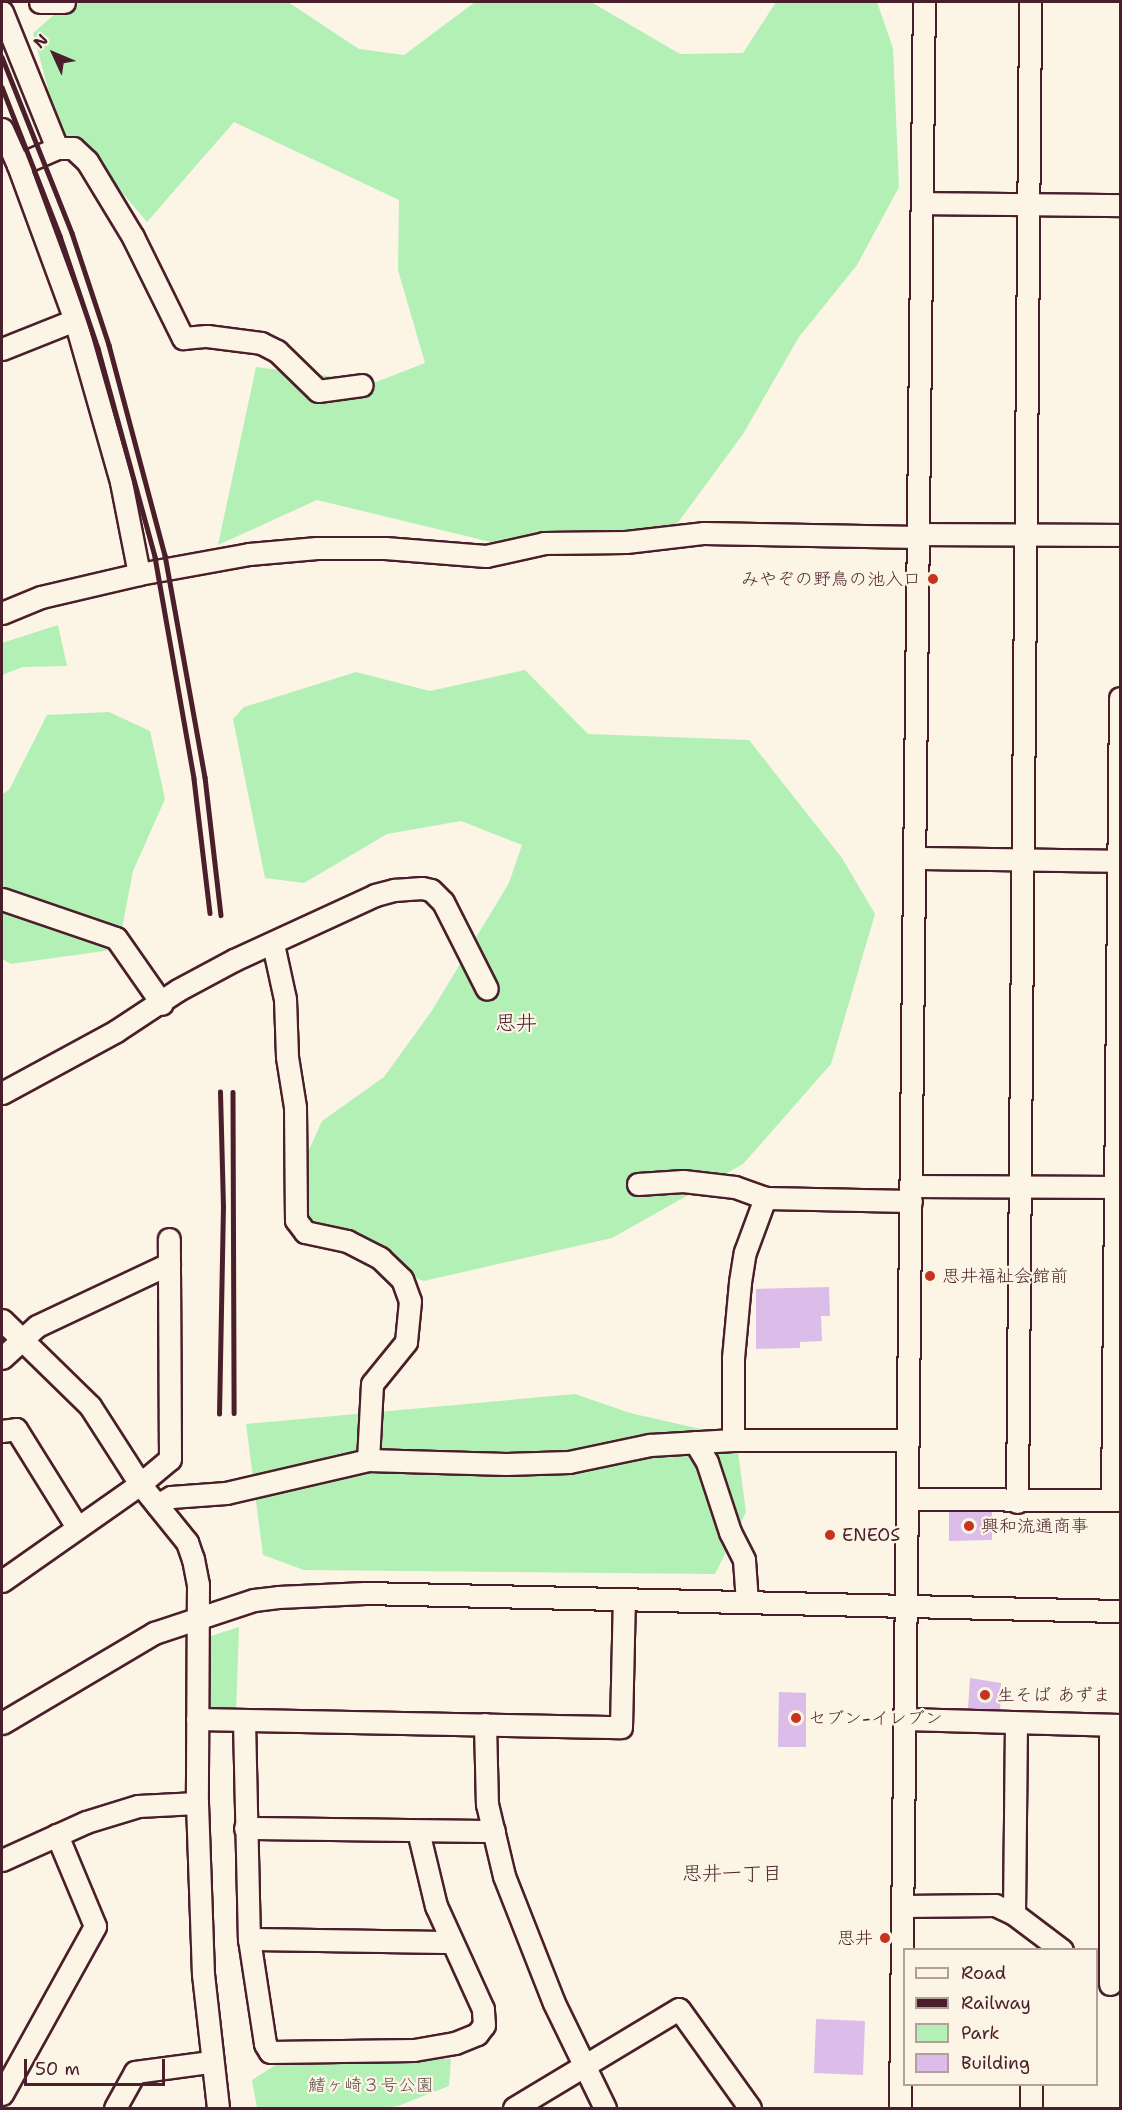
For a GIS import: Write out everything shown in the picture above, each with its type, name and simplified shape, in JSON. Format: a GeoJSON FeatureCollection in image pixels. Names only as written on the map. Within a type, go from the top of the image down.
{"type":"FeatureCollection","features":[{"type":"Feature","properties":{"kind":"street"},"geometry":{"type":"LineString","coordinates":[[40,2],[64,2]]}},
{"type":"Feature","properties":{"kind":"street"},"geometry":{"type":"LineString","coordinates":[[903,1948],[924,2]]}},
{"type":"Feature","properties":{"kind":"street"},"geometry":{"type":"LineString","coordinates":[[1017,1502],[1030,2]]}},
{"type":"Feature","properties":{"kind":"street"},"geometry":{"type":"LineString","coordinates":[[2,12],[57,148]]}},
{"type":"Feature","properties":{"kind":"street"},"geometry":{"type":"LineString","coordinates":[[2,129],[18,165],[75,320],[121,482],[140,574]]}},
{"type":"Feature","properties":{"kind":"street"},"geometry":{"type":"LineString","coordinates":[[18,165],[57,148],[73,148],[87,161],[133,237],[183,338],[207,336],[261,343],[277,351],[318,391],[363,385]]}},
{"type":"Feature","properties":{"kind":"street"},"geometry":{"type":"LineString","coordinates":[[922,203],[1120,205]]}},
{"type":"Feature","properties":{"kind":"street"},"geometry":{"type":"LineString","coordinates":[[2,349],[75,320]]}},
{"type":"Feature","properties":{"kind":"street"},"geometry":{"type":"LineString","coordinates":[[2,613],[41,597],[140,574],[249,554],[317,548],[385,548],[486,556],[544,543],[626,542],[704,532],[918,536],[1120,535]]}},
{"type":"Feature","properties":{"kind":"street"},"geometry":{"type":"LineString","coordinates":[[908,1499],[1017,1502],[1116,1500],[1120,698]]}},
{"type":"Feature","properties":{"kind":"street"},"geometry":{"type":"LineString","coordinates":[[914,858],[1119,861]]}},
{"type":"Feature","properties":{"kind":"street"},"geometry":{"type":"LineString","coordinates":[[2,1093],[162,1004],[177,990],[375,895],[422,888],[431,890],[443,902],[487,989]]}},
{"type":"Feature","properties":{"kind":"street"},"geometry":{"type":"LineString","coordinates":[[2,899],[116,938],[162,1004]]}},
{"type":"Feature","properties":{"kind":"street"},"geometry":{"type":"LineString","coordinates":[[273,944],[285,999],[286,1058],[295,1107],[296,1220],[305,1232],[348,1241],[380,1258],[402,1280],[410,1301],[406,1342],[372,1384],[368,1460]]}},
{"type":"Feature","properties":{"kind":"street"},"geometry":{"type":"LineString","coordinates":[[638,1184],[704,1183],[735,1187],[765,1198],[1021,1188],[1118,1187]]}},
{"type":"Feature","properties":{"kind":"street"},"geometry":{"type":"LineString","coordinates":[[733,1440],[733,1359],[740,1282],[745,1252],[765,1198]]}},
{"type":"Feature","properties":{"kind":"street"},"geometry":{"type":"LineString","coordinates":[[2,1581],[140,1484],[170,1459],[169,1239]]}},
{"type":"Feature","properties":{"kind":"street"},"geometry":{"type":"LineString","coordinates":[[2,1358],[38,1326],[169,1264]]}},
{"type":"Feature","properties":{"kind":"street"},"geometry":{"type":"LineString","coordinates":[[2,1320],[90,1406],[140,1484],[187,1542],[193,1559],[198,1584],[197,1803],[203,1974],[210,2062],[218,2109]]}},
{"type":"Feature","properties":{"kind":"street"},"geometry":{"type":"LineString","coordinates":[[2,1431],[16,1429],[77,1527]]}},
{"type":"Feature","properties":{"kind":"street"},"geometry":{"type":"LineString","coordinates":[[157,1505],[171,1497],[226,1493],[368,1460],[569,1462],[650,1445],[695,1442],[908,1440]]}},
{"type":"Feature","properties":{"kind":"street"},"geometry":{"type":"LineString","coordinates":[[695,1442],[707,1462],[730,1532],[744,1560],[747,1602]]}},
{"type":"Feature","properties":{"kind":"street"},"geometry":{"type":"LineString","coordinates":[[2,1723],[154,1633],[197,1616],[254,1600],[316,1594],[1120,1611]]}},
{"type":"Feature","properties":{"kind":"street"},"geometry":{"type":"LineString","coordinates":[[197,1719],[621,1727],[624,1599]]}},
{"type":"Feature","properties":{"kind":"street"},"geometry":{"type":"LineString","coordinates":[[904,1719],[1016,1724],[1115,1725],[1115,1918],[1109,1983]]}},
{"type":"Feature","properties":{"kind":"street"},"geometry":{"type":"LineString","coordinates":[[244,1721],[249,1939],[265,2044],[270,2052],[280,2054],[414,2049],[455,2043],[477,2034],[484,2025],[483,2009],[450,1942],[424,1865],[418,1831]]}},
{"type":"Feature","properties":{"kind":"street"},"geometry":{"type":"LineString","coordinates":[[485,1724],[483,1767],[504,1876],[521,1924],[605,2109]]}},
{"type":"Feature","properties":{"kind":"street"},"geometry":{"type":"LineString","coordinates":[[1014,1914],[1016,1724]]}},
{"type":"Feature","properties":{"kind":"street"},"geometry":{"type":"LineString","coordinates":[[2,1860],[57,1835],[138,1806],[197,1803]]}},
{"type":"Feature","properties":{"kind":"street"},"geometry":{"type":"LineString","coordinates":[[245,1828],[494,1831]]}},
{"type":"Feature","properties":{"kind":"street"},"geometry":{"type":"LineString","coordinates":[[2,2094],[95,1926],[57,1835]]}},
{"type":"Feature","properties":{"kind":"street"},"geometry":{"type":"LineString","coordinates":[[904,1906],[995,1905],[1014,1914],[1057,1948]]}},
{"type":"Feature","properties":{"kind":"street"},"geometry":{"type":"LineString","coordinates":[[249,1939],[450,1942]]}},
{"type":"Feature","properties":{"kind":"street"},"geometry":{"type":"LineString","coordinates":[[900,2109],[903,1957]]}},
{"type":"Feature","properties":{"kind":"street"},"geometry":{"type":"LineString","coordinates":[[514,2109],[679,2009],[750,2109]]}},
{"type":"Feature","properties":{"kind":"street"},"geometry":{"type":"LineString","coordinates":[[116,2109],[135,2072],[210,2062]]}},
{"type":"Feature","properties":{"kind":"street"},"geometry":{"type":"LineString","coordinates":[[1031,2086],[1031,2109]]}},
{"type":"Feature","properties":{"kind":"street"},"geometry":{"type":"LineString","coordinates":[[2,2103],[11,2109]]}},
{"type":"Feature","properties":{"kind":"green space"},"geometry":{"type":"Polygon","coordinates":[[[69,2],[288,2],[359,49],[404,55],[475,2],[591,2],[680,54],[743,53],[776,2],[877,2],[893,48],[899,187],[857,265],[799,337],[743,434],[674,528],[499,544],[317,500],[218,545],[256,367],[376,382],[425,363],[398,270],[399,200],[234,122],[147,222],[79,142],[61,138],[33,33],[69,2]]]}},
{"type":"Feature","properties":{"kind":"green space"},"geometry":{"type":"Polygon","coordinates":[[[58,625],[67,666],[23,667],[2,675],[2,643],[58,625]]]}},
{"type":"Feature","properties":{"kind":"green space"},"geometry":{"type":"Polygon","coordinates":[[[525,670],[588,734],[749,740],[842,858],[875,914],[831,1064],[743,1164],[612,1238],[424,1281],[339,1249],[288,1196],[322,1121],[384,1077],[431,1012],[509,883],[522,845],[461,821],[387,834],[304,883],[265,878],[233,719],[244,707],[356,672],[430,691],[525,670]]]}},
{"type":"Feature","properties":{"kind":"green space"},"geometry":{"type":"Polygon","coordinates":[[[109,712],[150,731],[165,799],[133,871],[118,949],[11,964],[2,959],[2,794],[9,790],[47,715],[109,712]]]}},
{"type":"Feature","properties":{"kind":"green space"},"geometry":{"type":"Polygon","coordinates":[[[575,1394],[630,1413],[736,1437],[746,1512],[715,1574],[304,1570],[263,1555],[246,1424],[575,1394]]]}},
{"type":"Feature","properties":{"kind":"green space"},"geometry":{"type":"Polygon","coordinates":[[[239,1627],[236,1712],[214,1713],[205,1706],[208,1637],[239,1627]]]}},
{"type":"Feature","properties":{"kind":"green space","name":"鰭ヶ崎３号公園"},"geometry":{"type":"Polygon","coordinates":[[[451,2059],[449,2086],[398,2106],[257,2108],[252,2080],[280,2062],[451,2059]]]}},
{"type":"Feature","properties":{"kind":"building"},"geometry":{"type":"Polygon","coordinates":[[[829,1287],[830,1316],[821,1316],[822,1341],[800,1342],[800,1348],[756,1349],[756,1289],[829,1287]]]}},
{"type":"Feature","properties":{"kind":"building"},"geometry":{"type":"Polygon","coordinates":[[[949,1508],[992,1508],[992,1540],[949,1541],[949,1508]]]}},
{"type":"Feature","properties":{"kind":"building"},"geometry":{"type":"Polygon","coordinates":[[[970,1678],[1001,1683],[1000,1715],[972,1718],[972,1709],[968,1709],[970,1678]]]}},
{"type":"Feature","properties":{"kind":"building"},"geometry":{"type":"Polygon","coordinates":[[[779,1692],[806,1693],[806,1747],[778,1747],[779,1692]]]}},
{"type":"Feature","properties":{"kind":"building"},"geometry":{"type":"Polygon","coordinates":[[[816,2019],[865,2021],[863,2075],[814,2073],[816,2019]]]}},
{"type":"Feature","properties":{"kind":"railway"},"geometry":{"type":"LineString","coordinates":[[2,57],[72,233],[109,345],[165,555],[205,777],[221,915]]}},
{"type":"Feature","properties":{"kind":"railway"},"geometry":{"type":"LineString","coordinates":[[2,87],[60,236],[98,348],[155,557],[194,779],[210,913]]}},
{"type":"Feature","properties":{"kind":"railway"},"geometry":{"type":"LineString","coordinates":[[219,1414],[223,1207],[220,1092]]}},
{"type":"Feature","properties":{"kind":"railway"},"geometry":{"type":"LineString","coordinates":[[233,1092],[234,1413]]}},
{"type":"Feature","properties":{"kind":"place","name":"みやぞの野鳥の池入口"},"geometry":{"type":"Point","coordinates":[933,579]}},
{"type":"Feature","properties":{"kind":"place","name":"思井福祉会館前"},"geometry":{"type":"Point","coordinates":[930,1276]}},
{"type":"Feature","properties":{"kind":"place","name":"興和流通商事"},"geometry":{"type":"Point","coordinates":[969,1526]}},
{"type":"Feature","properties":{"kind":"place","name":"ENEOS"},"geometry":{"type":"Point","coordinates":[830,1535]}},
{"type":"Feature","properties":{"kind":"place","name":"生そば あずま"},"geometry":{"type":"Point","coordinates":[985,1695]}},
{"type":"Feature","properties":{"kind":"place","name":"セブン-イレブン"},"geometry":{"type":"Point","coordinates":[796,1718]}},
{"type":"Feature","properties":{"kind":"place","name":"思井"},"geometry":{"type":"Point","coordinates":[885,1938]}},
{"type":"Feature","properties":{"kind":"district","name":"思井"},"geometry":{"type":"Point","coordinates":[516,1023]}},
{"type":"Feature","properties":{"kind":"district","name":"思井一丁目"},"geometry":{"type":"Point","coordinates":[732,1873]}}]}
